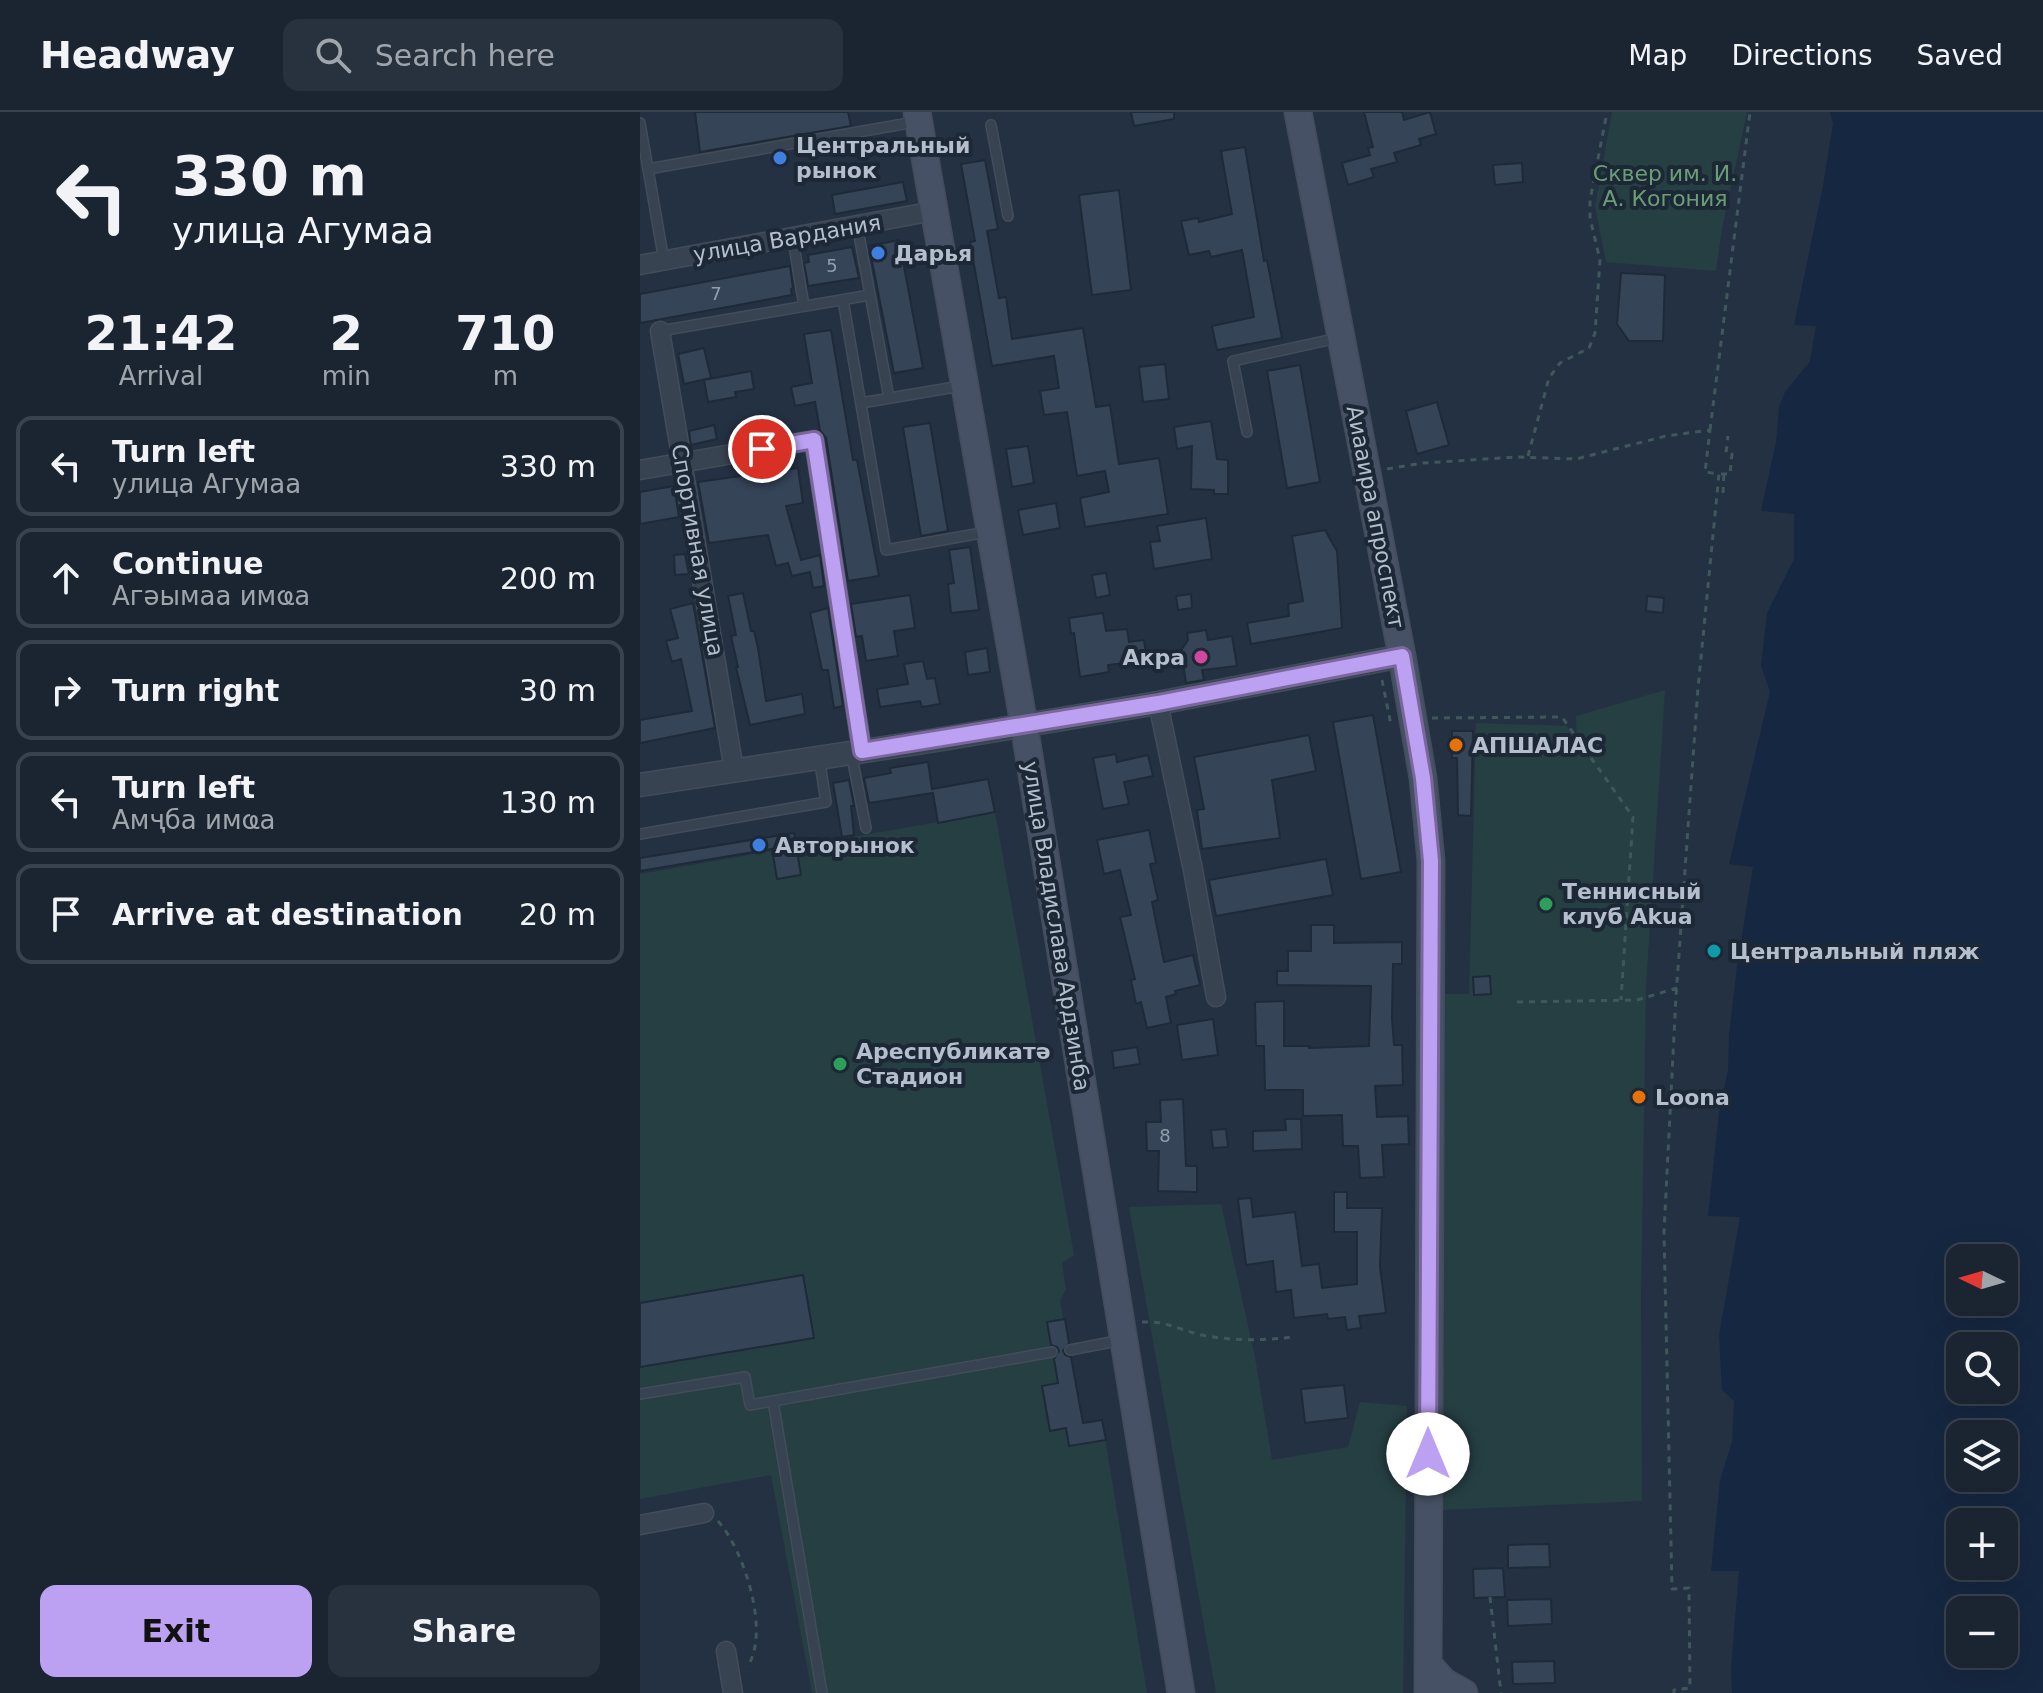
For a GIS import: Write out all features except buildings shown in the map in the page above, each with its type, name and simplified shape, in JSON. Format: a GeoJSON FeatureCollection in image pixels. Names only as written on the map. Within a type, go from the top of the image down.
{"type":"FeatureCollection","features":[{"type":"Feature","properties":{"kind":"main road","name":"Аиааира апроспект"},"geometry":{"type":"LineString","coordinates":[[1298,112],[1367,471],[1390,658],[1414,721],[1431,861],[1428,1693]]}},
{"type":"Feature","properties":{"kind":"main road","name":"улица Владислава Ардзинба"},"geometry":{"type":"LineString","coordinates":[[918,117],[1024,725],[1181,1693]]}},
{"type":"Feature","properties":{"kind":"main road"},"geometry":{"type":"LineString","coordinates":[[1428,1664],[1444,1682],[1464,1693]]}},
{"type":"Feature","properties":{"kind":"street","name":"улица Вардания"},"geometry":{"type":"LineString","coordinates":[[640,265],[934,211]]}},
{"type":"Feature","properties":{"kind":"street","name":"Спортивная улица"},"geometry":{"type":"LineString","coordinates":[[660,331],[734,770]]}},
{"type":"Feature","properties":{"kind":"street"},"geometry":{"type":"LineString","coordinates":[[640,470],[814,440],[856,752]]}},
{"type":"Feature","properties":{"kind":"street"},"geometry":{"type":"LineString","coordinates":[[640,785],[1158,703],[1390,658]]}},
{"type":"Feature","properties":{"kind":"street"},"geometry":{"type":"LineString","coordinates":[[1158,703],[1216,997]]}},
{"type":"Feature","properties":{"kind":"street"},"geometry":{"type":"LineString","coordinates":[[640,1525],[704,1513]]}},
{"type":"Feature","properties":{"kind":"street"},"geometry":{"type":"LineString","coordinates":[[726,1651],[732,1685]]}},
{"type":"Feature","properties":{"kind":"lane"},"geometry":{"type":"LineString","coordinates":[[648,169],[918,117]]}},
{"type":"Feature","properties":{"kind":"lane"},"geometry":{"type":"LineString","coordinates":[[640,123],[664,261]]}},
{"type":"Feature","properties":{"kind":"lane"},"geometry":{"type":"LineString","coordinates":[[991,125],[1008,216]]}},
{"type":"Feature","properties":{"kind":"lane"},"geometry":{"type":"LineString","coordinates":[[859,235],[889,398]]}},
{"type":"Feature","properties":{"kind":"lane"},"geometry":{"type":"LineString","coordinates":[[794,246],[804,306]]}},
{"type":"Feature","properties":{"kind":"lane"},"geometry":{"type":"LineString","coordinates":[[660,331],[870,295]]}},
{"type":"Feature","properties":{"kind":"lane"},"geometry":{"type":"LineString","coordinates":[[843,300],[886,550],[990,532]]}},
{"type":"Feature","properties":{"kind":"lane"},"geometry":{"type":"LineString","coordinates":[[1247,432],[1233,361],[1342,338]]}},
{"type":"Feature","properties":{"kind":"lane"},"geometry":{"type":"LineString","coordinates":[[861,403],[965,386]]}},
{"type":"Feature","properties":{"kind":"lane"},"geometry":{"type":"LineString","coordinates":[[856,752],[866,828]]}},
{"type":"Feature","properties":{"kind":"lane"},"geometry":{"type":"LineString","coordinates":[[640,834],[826,802],[819,757]]}},
{"type":"Feature","properties":{"kind":"lane"},"geometry":{"type":"LineString","coordinates":[[1070,1350],[1124,1332]]}},
{"type":"Feature","properties":{"kind":"lane"},"geometry":{"type":"LineString","coordinates":[[640,1394],[745,1377],[750,1405],[1052,1352]]}},
{"type":"Feature","properties":{"kind":"lane"},"geometry":{"type":"LineString","coordinates":[[773,1401],[822,1693]]}},
{"type":"Feature","properties":{"kind":"path"},"geometry":{"type":"LineString","coordinates":[[1527,457],[1549,378],[1560,363],[1589,348],[1595,333],[1600,260],[1590,218],[1590,200],[1607,112]]}},
{"type":"Feature","properties":{"kind":"path"},"geometry":{"type":"LineString","coordinates":[[1728,436],[1726,453],[1732,454],[1730,474],[1705,472],[1750,112]]}},
{"type":"Feature","properties":{"kind":"path"},"geometry":{"type":"LineString","coordinates":[[1367,471],[1423,463],[1527,457],[1576,459],[1666,436],[1710,430]]}},
{"type":"Feature","properties":{"kind":"path"},"geometry":{"type":"LineString","coordinates":[[1722,474],[1723,493]]}},
{"type":"Feature","properties":{"kind":"path"},"geometry":{"type":"LineString","coordinates":[[1674,1693],[1674,1690],[1690,1688],[1689,1588],[1672,1589],[1664,1232],[1698,688],[1722,474]]}},
{"type":"Feature","properties":{"kind":"path"},"geometry":{"type":"LineString","coordinates":[[1390,658],[1391,725],[1430,718],[1562,717],[1633,817],[1621,1000]]}},
{"type":"Feature","properties":{"kind":"path"},"geometry":{"type":"LineString","coordinates":[[1517,1002],[1637,1000],[1677,988]]}},
{"type":"Feature","properties":{"kind":"path"},"geometry":{"type":"LineString","coordinates":[[1124,1332],[1162,1321],[1196,1333],[1247,1339],[1292,1337]]}},
{"type":"Feature","properties":{"kind":"path"},"geometry":{"type":"LineString","coordinates":[[704,1513],[716,1519],[737,1550],[754,1607],[754,1657],[732,1685]]}},
{"type":"Feature","properties":{"kind":"path"},"geometry":{"type":"LineString","coordinates":[[1490,1597],[1501,1693]]}},
{"type":"Feature","properties":{"kind":"green space","name":"Сквер им. И. А. Когония"},"geometry":{"type":"Polygon","coordinates":[[[1612,112],[1747,112],[1716,271],[1606,262],[1595,207],[1612,112]]]}},
{"type":"Feature","properties":{"kind":"green space"},"geometry":{"type":"Polygon","coordinates":[[[1665,690],[1646,988],[1641,1300],[1642,1501],[1439,1510],[1445,994],[1469,994],[1476,723],[1567,726],[1577,742],[1576,716],[1665,690]]]}},
{"type":"Feature","properties":{"kind":"green space","name":"Ареспубликатә Стадион"},"geometry":{"type":"Polygon","coordinates":[[[995,812],[1074,1255],[1062,1263],[1066,1289],[1060,1301],[1083,1423],[1102,1420],[1147,1693],[812,1693],[771,1475],[640,1499],[640,874],[995,812]]]}},
{"type":"Feature","properties":{"kind":"green space"},"geometry":{"type":"Polygon","coordinates":[[[1221,1204],[1255,1357],[1272,1460],[1348,1447],[1360,1402],[1407,1406],[1403,1693],[1216,1693],[1129,1207],[1221,1204]]]}},
{"type":"Feature","properties":{"kind":"water"},"geometry":{"type":"Polygon","coordinates":[[[1830,112],[2043,112],[2043,1693],[1732,1693],[1731,1668],[1739,1571],[1711,1571],[1720,1480],[1732,1442],[1734,1401],[1722,1390],[1719,1335],[1740,1217],[1708,1216],[1719,1112],[1728,1070],[1737,966],[1753,867],[1729,864],[1770,692],[1761,666],[1767,613],[1794,559],[1794,514],[1761,511],[1776,442],[1779,407],[1785,392],[1810,361],[1816,326],[1794,325],[1833,124],[1830,112]]]}},
{"type":"Feature","properties":{"kind":"place","name":"Центральный рынок"},"geometry":{"type":"Point","coordinates":[780,158]}},
{"type":"Feature","properties":{"kind":"place","name":"Дарья"},"geometry":{"type":"Point","coordinates":[878,253]}},
{"type":"Feature","properties":{"kind":"place","name":"Акра"},"geometry":{"type":"Point","coordinates":[1201,657]}},
{"type":"Feature","properties":{"kind":"place","name":"АПШАЛАС"},"geometry":{"type":"Point","coordinates":[1456,745]}},
{"type":"Feature","properties":{"kind":"place","name":"Авторынок"},"geometry":{"type":"Point","coordinates":[759,845]}},
{"type":"Feature","properties":{"kind":"place","name":"Теннисный клуб Akua"},"geometry":{"type":"Point","coordinates":[1546,904]}},
{"type":"Feature","properties":{"kind":"place","name":"Центральный пляж"},"geometry":{"type":"Point","coordinates":[1714,951]}},
{"type":"Feature","properties":{"kind":"place","name":"Ареспубликатә Стадион"},"geometry":{"type":"Point","coordinates":[840,1064]}},
{"type":"Feature","properties":{"kind":"place","name":"Loona"},"geometry":{"type":"Point","coordinates":[1639,1097]}},
{"type":"Feature","properties":{"kind":"route"},"geometry":{"type":"LineString","coordinates":[[762,449],[814,440],[862,751],[1158,703],[1402,656],[1423,778],[1431,861],[1428,1454]]}}]}
